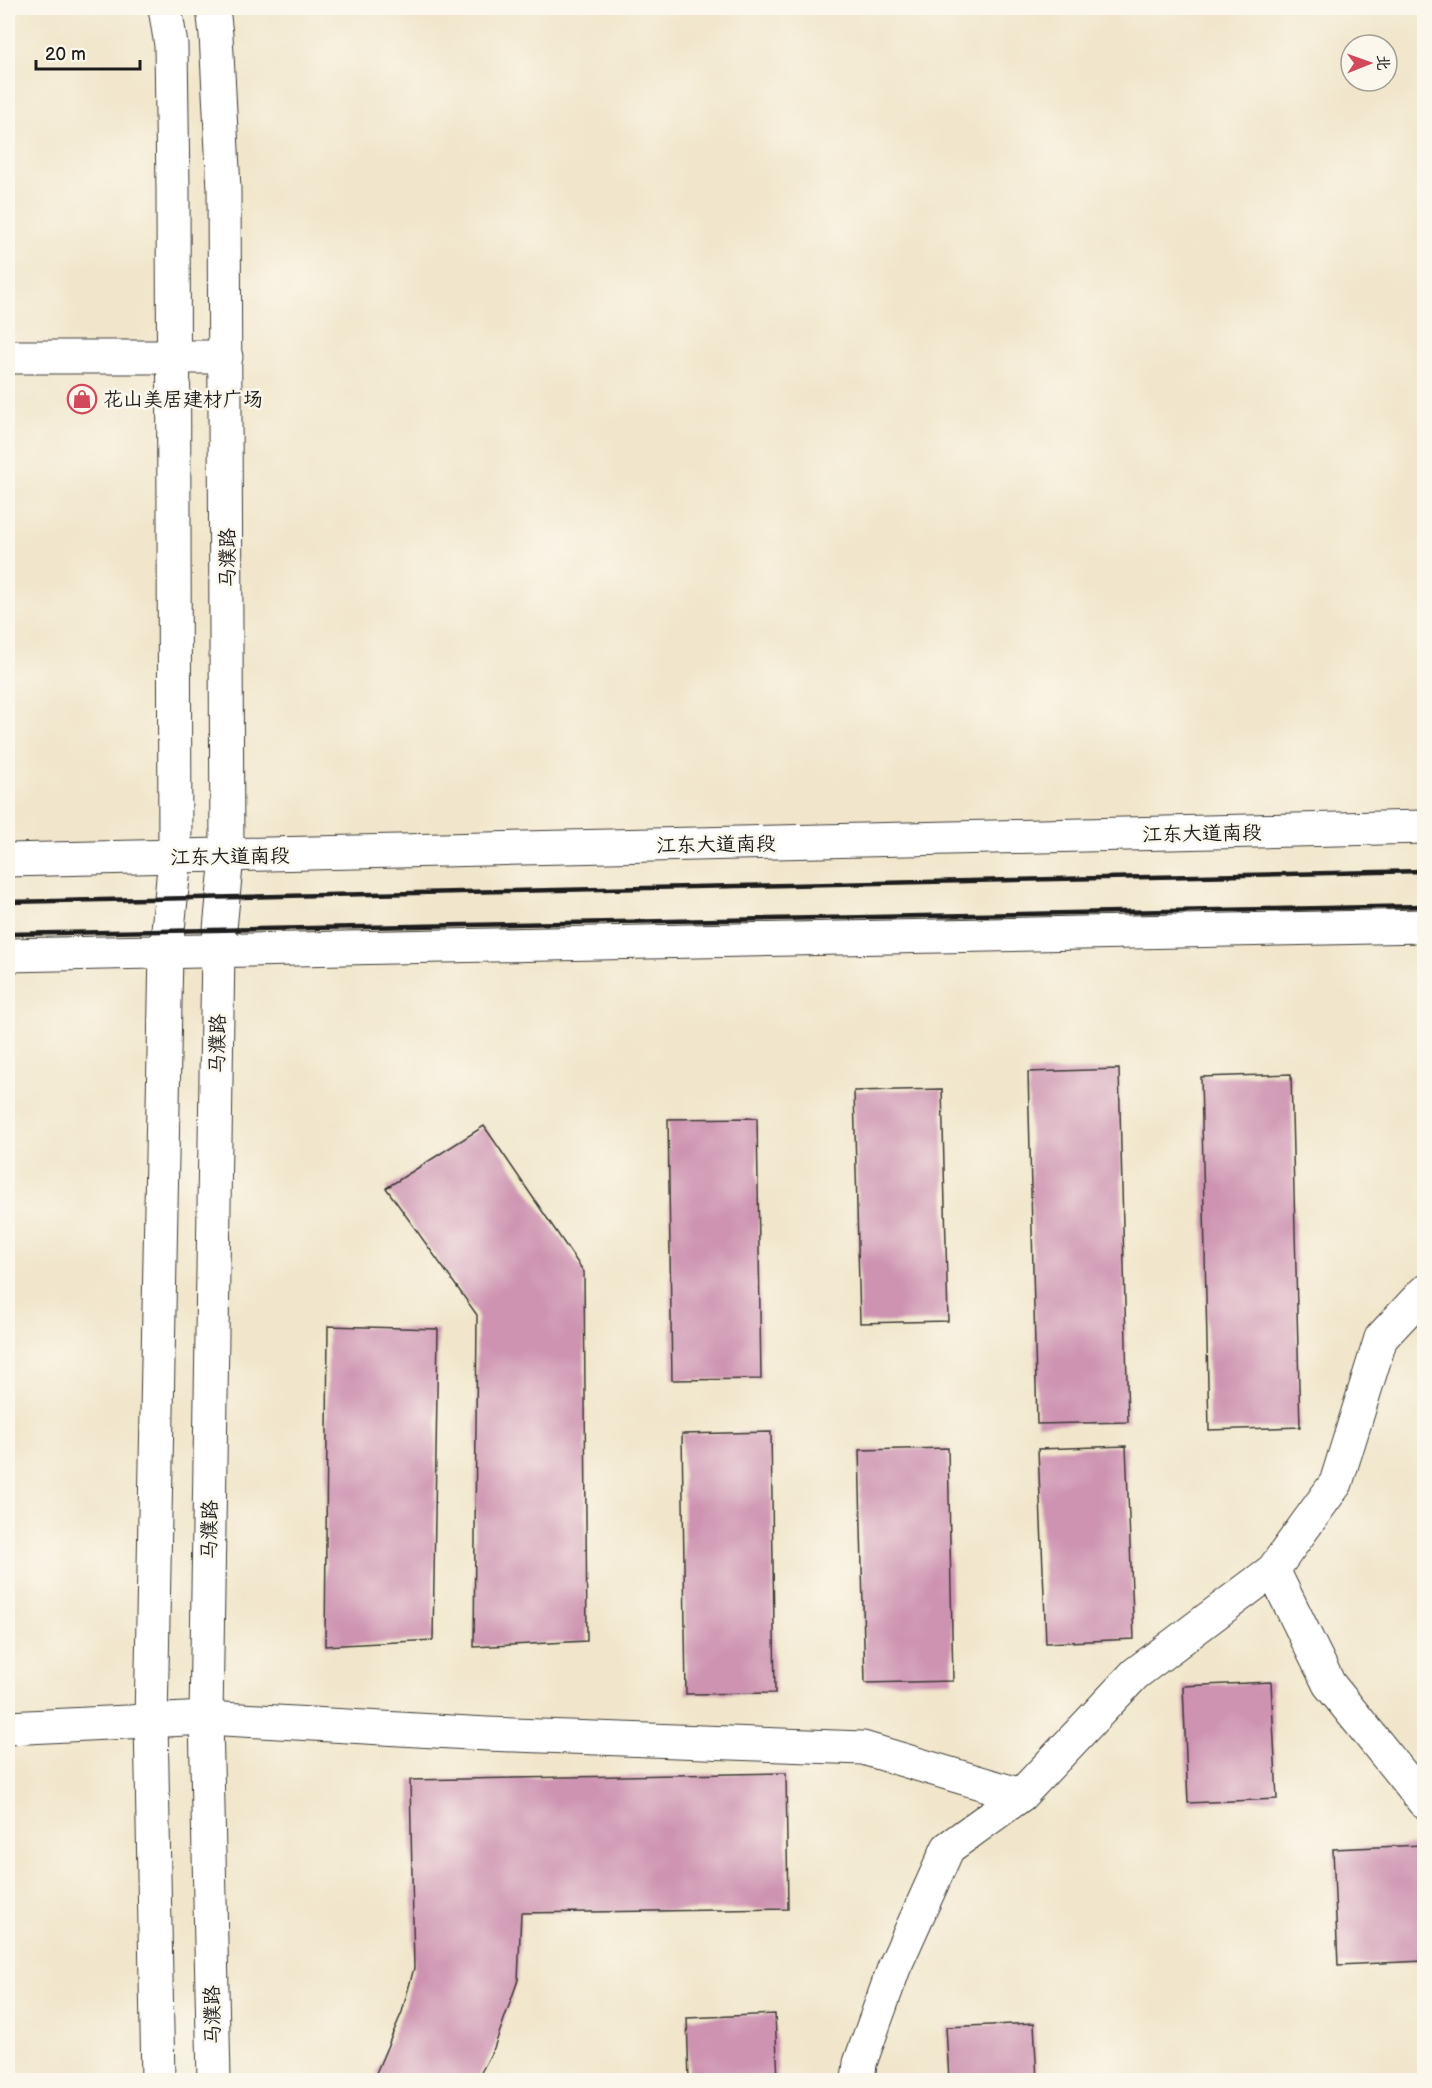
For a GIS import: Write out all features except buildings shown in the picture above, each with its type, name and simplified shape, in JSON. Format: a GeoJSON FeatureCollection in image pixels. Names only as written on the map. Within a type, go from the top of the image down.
{"type":"FeatureCollection","features":[{"type":"Feature","properties":{"kind":"main road"},"geometry":{"type":"LineString","coordinates":[[158,2080],[151,1721],[166,951],[175,857],[171,45],[165,8]]}},
{"type":"Feature","properties":{"kind":"main road","name":"马濮路"},"geometry":{"type":"LineString","coordinates":[[213,8],[223,177],[226,357],[227,856],[218,950],[206,1718],[214,2080]]}},
{"type":"Feature","properties":{"kind":"main road"},"geometry":{"type":"LineString","coordinates":[[8,357],[226,357]]}},
{"type":"Feature","properties":{"kind":"main road","name":"江东大道南段"},"geometry":{"type":"LineString","coordinates":[[8,860],[1425,827]]}},
{"type":"Feature","properties":{"kind":"main road"},"geometry":{"type":"LineString","coordinates":[[8,955],[1425,926]]}},
{"type":"Feature","properties":{"kind":"main road"},"geometry":{"type":"LineString","coordinates":[[858,2080],[860,2063],[894,1968],[948,1848],[1021,1795],[1135,1674],[1273,1570],[1336,1483],[1381,1338],[1425,1292]]}},
{"type":"Feature","properties":{"kind":"main road"},"geometry":{"type":"LineString","coordinates":[[1273,1570],[1329,1684],[1425,1802]]}},
{"type":"Feature","properties":{"kind":"main road"},"geometry":{"type":"LineString","coordinates":[[8,1728],[206,1718],[487,1734],[863,1748],[1021,1795]]}},
{"type":"Feature","properties":{"kind":"railway"},"geometry":{"type":"LineString","coordinates":[[8,902],[1424,871]]}},
{"type":"Feature","properties":{"kind":"railway"},"geometry":{"type":"LineString","coordinates":[[8,934],[1424,906]]}},
{"type":"Feature","properties":{"kind":"place","name":"花山美居建材广场"},"geometry":{"type":"Point","coordinates":[82,399]}}]}
